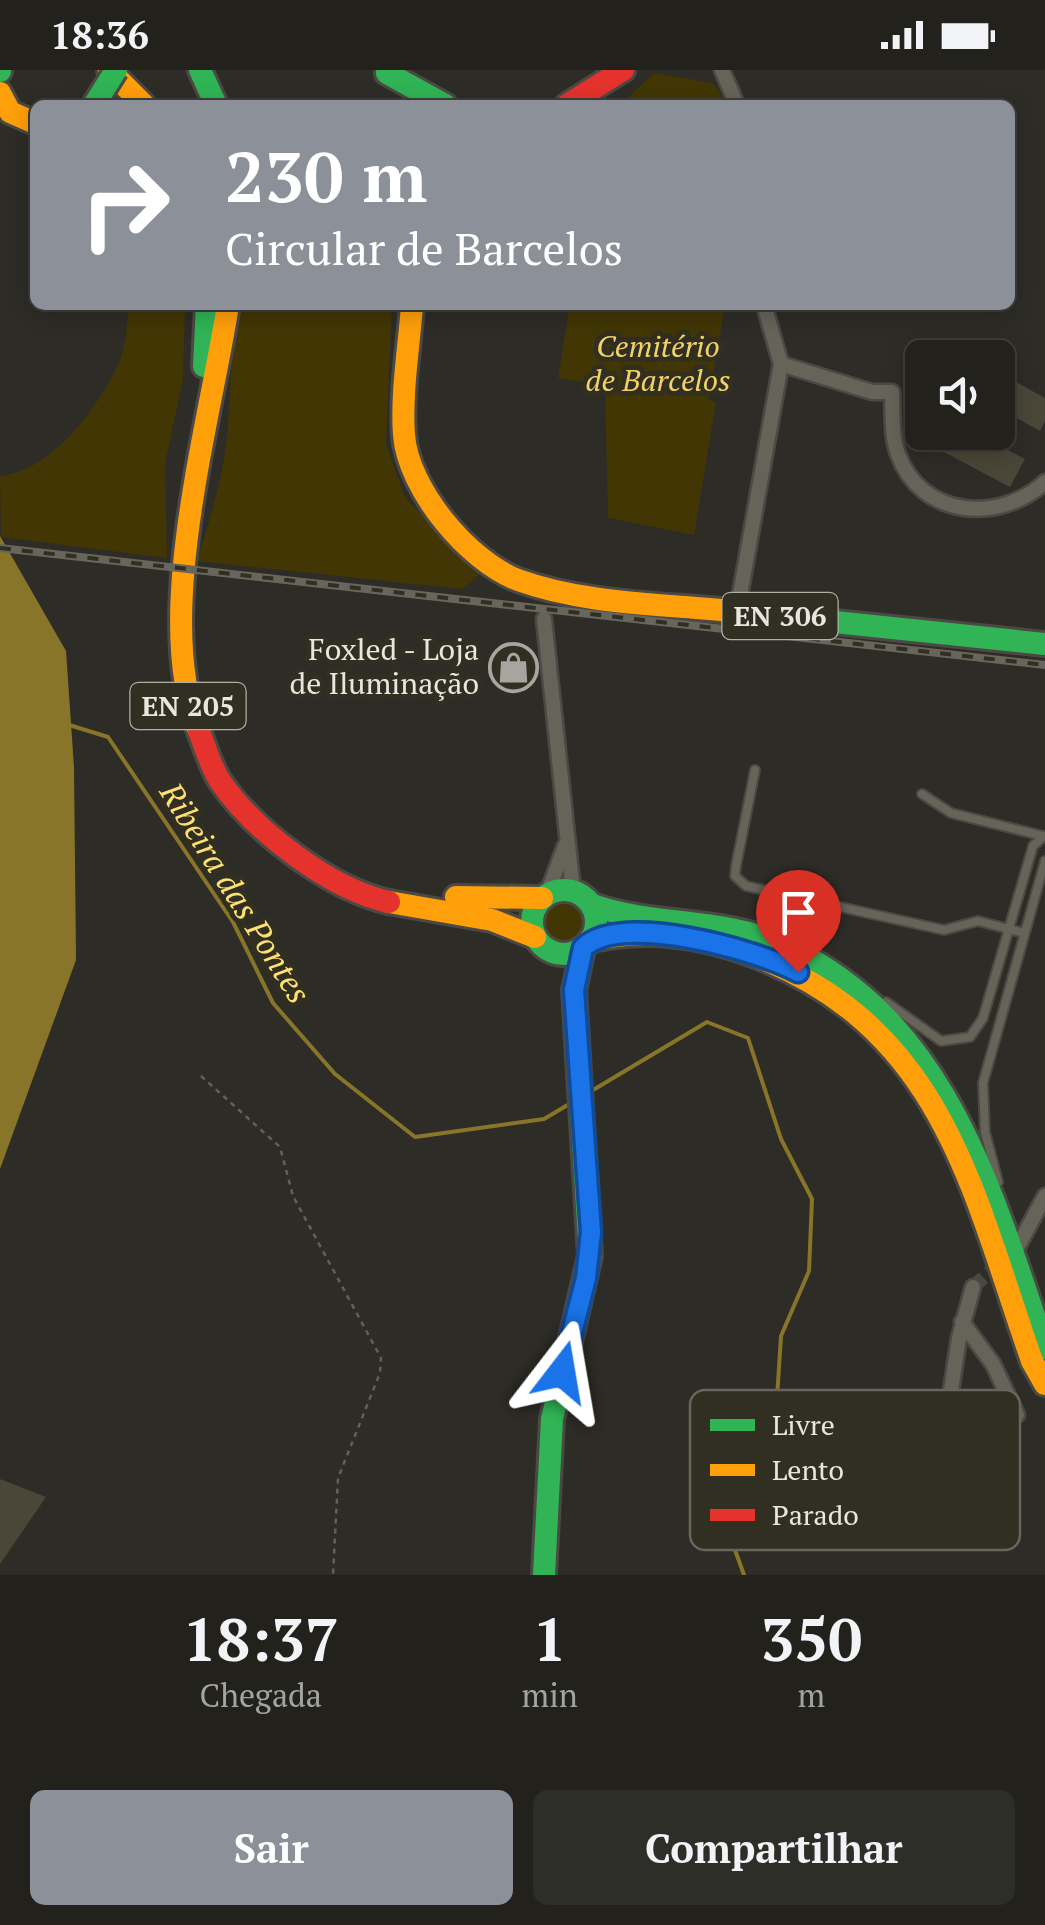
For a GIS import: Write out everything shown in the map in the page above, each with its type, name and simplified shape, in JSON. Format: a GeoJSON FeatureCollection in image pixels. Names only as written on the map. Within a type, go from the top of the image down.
{"type":"FeatureCollection","features":[{"type":"Feature","properties":{"kind":"main road"},"geometry":{"type":"LineString","coordinates":[[97,100],[112,70],[139,100]]}},
{"type":"Feature","properties":{"kind":"main road"},"geometry":{"type":"LineString","coordinates":[[114,100],[128,70],[155,100]]}},
{"type":"Feature","properties":{"kind":"main road"},"geometry":{"type":"LineString","coordinates":[[200,70],[214,100]]}},
{"type":"Feature","properties":{"kind":"main road"},"geometry":{"type":"LineString","coordinates":[[574,100],[622,70]]}},
{"type":"Feature","properties":{"kind":"main road"},"geometry":{"type":"LineString","coordinates":[[386,72],[406,100]]}},
{"type":"Feature","properties":{"kind":"main road"},"geometry":{"type":"LineString","coordinates":[[386,72],[435,100]]}},
{"type":"Feature","properties":{"kind":"main road"},"geometry":{"type":"LineString","coordinates":[[0,93],[10,112],[30,121]]}},
{"type":"Feature","properties":{"kind":"main road"},"geometry":{"type":"LineString","coordinates":[[0,122],[30,137]]}},
{"type":"Feature","properties":{"kind":"main road","name":"EN 205"},"geometry":{"type":"LineString","coordinates":[[196,478],[207,310]]}},
{"type":"Feature","properties":{"kind":"main road"},"geometry":{"type":"LineString","coordinates":[[220,310],[220,348]]}},
{"type":"Feature","properties":{"kind":"main road","name":"EN 205"},"geometry":{"type":"LineString","coordinates":[[227,310],[196,478],[179,610],[180,670],[194,727],[218,776],[249,818],[286,851],[362,894],[400,905],[481,914],[566,954],[586,945]]}},
{"type":"Feature","properties":{"kind":"main road","name":"EN 306"},"geometry":{"type":"LineString","coordinates":[[412,310],[404,426],[416,478],[440,517],[478,554],[516,579],[596,598],[1045,644]]}},
{"type":"Feature","properties":{"kind":"main road","name":"EN 205"},"geometry":{"type":"LineString","coordinates":[[330,876],[401,893],[545,896],[572,890]]}},
{"type":"Feature","properties":{"kind":"main road"},"geometry":{"type":"LineString","coordinates":[[572,890],[592,905],[637,916],[712,924],[777,942],[866,991],[927,1058],[962,1123],[1013,1246],[1045,1348]]}},
{"type":"Feature","properties":{"kind":"main road"},"geometry":{"type":"LineString","coordinates":[[545,896],[532,918],[542,943],[574,990]]}},
{"type":"Feature","properties":{"kind":"main road"},"geometry":{"type":"LineString","coordinates":[[544,1575],[552,1419],[590,1256],[574,990],[596,924],[592,905]]}},
{"type":"Feature","properties":{"kind":"main road"},"geometry":{"type":"LineString","coordinates":[[586,945],[635,934],[691,939],[771,958],[847,1000],[892,1039],[913,1068],[946,1130],[1032,1361],[1045,1384]]}},
{"type":"Feature","properties":{"kind":"street"},"geometry":{"type":"LineString","coordinates":[[722,70],[735,100]]}},
{"type":"Feature","properties":{"kind":"street"},"geometry":{"type":"LineString","coordinates":[[737,612],[781,364],[765,310]]}},
{"type":"Feature","properties":{"kind":"street"},"geometry":{"type":"LineString","coordinates":[[781,364],[872,392],[892,392],[896,451],[913,480],[939,501],[967,510],[1000,507],[1045,482]]}},
{"type":"Feature","properties":{"kind":"street"},"geometry":{"type":"LineString","coordinates":[[544,618],[572,890]]}},
{"type":"Feature","properties":{"kind":"street"},"geometry":{"type":"LineString","coordinates":[[545,896],[565,845]]}},
{"type":"Feature","properties":{"kind":"street"},"geometry":{"type":"LineString","coordinates":[[1013,1246],[1045,1196]]}},
{"type":"Feature","properties":{"kind":"street"},"geometry":{"type":"LineString","coordinates":[[951,1390],[962,1322],[973,1287]]}},
{"type":"Feature","properties":{"kind":"street"},"geometry":{"type":"LineString","coordinates":[[962,1322],[993,1364],[1005,1390]]}},
{"type":"Feature","properties":{"kind":"lane"},"geometry":{"type":"LineString","coordinates":[[755,770],[736,866],[736,876],[746,886],[944,930],[978,921],[1024,933]]}},
{"type":"Feature","properties":{"kind":"lane"},"geometry":{"type":"LineString","coordinates":[[922,794],[951,814],[1044,837]]}},
{"type":"Feature","properties":{"kind":"lane"},"geometry":{"type":"LineString","coordinates":[[866,991],[941,1040],[961,1042],[983,1018],[1033,846],[1044,837]]}},
{"type":"Feature","properties":{"kind":"lane"},"geometry":{"type":"LineString","coordinates":[[1013,1246],[985,1132],[982,1094],[987,1060],[1045,861]]}},
{"type":"Feature","properties":{"kind":"path"},"geometry":{"type":"LineString","coordinates":[[201,1076],[280,1146],[293,1196],[381,1358],[380,1374],[338,1478],[333,1575]]}},
{"type":"Feature","properties":{"kind":"green space"},"geometry":{"type":"Polygon","coordinates":[[[654,73],[713,83],[725,100],[625,100],[654,73]]]}},
{"type":"Feature","properties":{"kind":"green space"},"geometry":{"type":"Polygon","coordinates":[[[129,310],[185,310],[183,379],[165,463],[167,558],[1,537],[0,476],[36,463],[69,436],[108,384],[126,337],[129,310]]]}},
{"type":"Feature","properties":{"kind":"green space"},"geometry":{"type":"Polygon","coordinates":[[[242,310],[392,310],[386,444],[405,497],[480,574],[462,589],[197,561],[224,461],[242,310]]]}},
{"type":"Feature","properties":{"kind":"green space","name":"Cemitério de Barcelos"},"geometry":{"type":"Polygon","coordinates":[[[569,310],[724,310],[709,400],[716,402],[694,535],[608,518],[605,386],[558,378],[569,310]]]}},
{"type":"Feature","properties":{"kind":"green space"},"geometry":{"type":"Polygon","coordinates":[[[563,901],[579,907],[585,923],[579,939],[563,945],[547,939],[541,923],[547,907],[563,901]]]}},
{"type":"Feature","properties":{"kind":"shaded area"},"geometry":{"type":"Polygon","coordinates":[[[0,536],[66,651],[74,767],[76,960],[0,1169],[0,536]]]}},
{"type":"Feature","properties":{"kind":"building"},"geometry":{"type":"Polygon","coordinates":[[[1015,381],[1045,398],[1045,421],[1040,431],[1015,417],[1015,381]]]}},
{"type":"Feature","properties":{"kind":"building"},"geometry":{"type":"Polygon","coordinates":[[[940,450],[1008,450],[1025,459],[1010,487],[940,450]]]}},
{"type":"Feature","properties":{"kind":"building"},"geometry":{"type":"Polygon","coordinates":[[[0,1479],[46,1497],[0,1564],[0,1479]]]}},
{"type":"Feature","properties":{"kind":"waterway","name":"Ribeira das Pontes"},"geometry":{"type":"LineString","coordinates":[[66,724],[108,737],[233,922],[273,1003],[335,1074],[415,1137],[544,1119],[571,1103]]}},
{"type":"Feature","properties":{"kind":"waterway","name":"Ribeira das Pontes"},"geometry":{"type":"LineString","coordinates":[[588,1093],[707,1022],[748,1038],[781,1139],[812,1199],[809,1271],[781,1336],[778,1390]]}},
{"type":"Feature","properties":{"kind":"waterway","name":"Ribeira das Pontes"},"geometry":{"type":"LineString","coordinates":[[735,1550],[744,1575]]}},
{"type":"Feature","properties":{"kind":"tunnel"},"geometry":{"type":"LineString","coordinates":[[973,1287],[1002,1261]]}},
{"type":"Feature","properties":{"kind":"railway"},"geometry":{"type":"LineString","coordinates":[[0,548],[1045,665]]}},
{"type":"Feature","properties":{"kind":"traffic: fast"},"geometry":{"type":"LineString","coordinates":[[97,100],[116,70]]}},
{"type":"Feature","properties":{"kind":"traffic: fast"},"geometry":{"type":"LineString","coordinates":[[200,70],[214,100]]}},
{"type":"Feature","properties":{"kind":"traffic: fast"},"geometry":{"type":"LineString","coordinates":[[387,73],[436,100]]}},
{"type":"Feature","properties":{"kind":"traffic: fast"},"geometry":{"type":"LineString","coordinates":[[204,366],[207,310]]}},
{"type":"Feature","properties":{"kind":"traffic: fast"},"geometry":{"type":"LineString","coordinates":[[730,611],[1045,644]]}},
{"type":"Feature","properties":{"kind":"traffic: fast"},"geometry":{"type":"LineString","coordinates":[[564,890],[587,899],[596,922],[587,945],[564,954],[541,945],[532,922],[541,899],[564,890]]}},
{"type":"Feature","properties":{"kind":"traffic: fast"},"geometry":{"type":"LineString","coordinates":[[592,905],[638,916],[733,929],[778,943],[835,975],[883,1014],[922,1061],[954,1113],[1004,1228],[1045,1348]]}},
{"type":"Feature","properties":{"kind":"traffic: fast"},"geometry":{"type":"LineString","coordinates":[[544,1575],[552,1419],[590,1256],[574,990],[583,948]]}},
{"type":"Feature","properties":{"kind":"traffic: slow"},"geometry":{"type":"LineString","coordinates":[[109,70],[139,100]]}},
{"type":"Feature","properties":{"kind":"traffic: slow"},"geometry":{"type":"LineString","coordinates":[[0,93],[10,112],[30,121]]}},
{"type":"Feature","properties":{"kind":"traffic: slow"},"geometry":{"type":"LineString","coordinates":[[199,731],[186,686],[181,634],[183,579],[189,521],[227,310]]}},
{"type":"Feature","properties":{"kind":"traffic: slow"},"geometry":{"type":"LineString","coordinates":[[412,310],[404,403],[408,456],[429,500],[461,540],[499,571],[543,588],[623,602],[730,611]]}},
{"type":"Feature","properties":{"kind":"traffic: slow"},"geometry":{"type":"LineString","coordinates":[[456,897],[542,898]]}},
{"type":"Feature","properties":{"kind":"traffic: slow"},"geometry":{"type":"LineString","coordinates":[[389,902],[492,920],[535,937]]}},
{"type":"Feature","properties":{"kind":"traffic: slow"},"geometry":{"type":"LineString","coordinates":[[589,941],[630,934],[672,935],[733,948],[817,986],[868,1025],[909,1070],[941,1120],[967,1175],[1032,1361],[1045,1384]]}},
{"type":"Feature","properties":{"kind":"traffic: jam"},"geometry":{"type":"LineString","coordinates":[[575,100],[623,70]]}},
{"type":"Feature","properties":{"kind":"traffic: jam"},"geometry":{"type":"LineString","coordinates":[[199,731],[220,781],[273,838],[342,885],[389,902]]}},
{"type":"Feature","properties":{"kind":"place","name":"Foxled - Loja de Iluminação"},"geometry":{"type":"Point","coordinates":[514,667]}},
{"type":"Feature","properties":{"kind":"route"},"geometry":{"type":"LineString","coordinates":[[562,1372],[590,1256],[574,990],[583,948],[606,936],[635,934],[709,941],[771,958],[798,972]]}}]}
